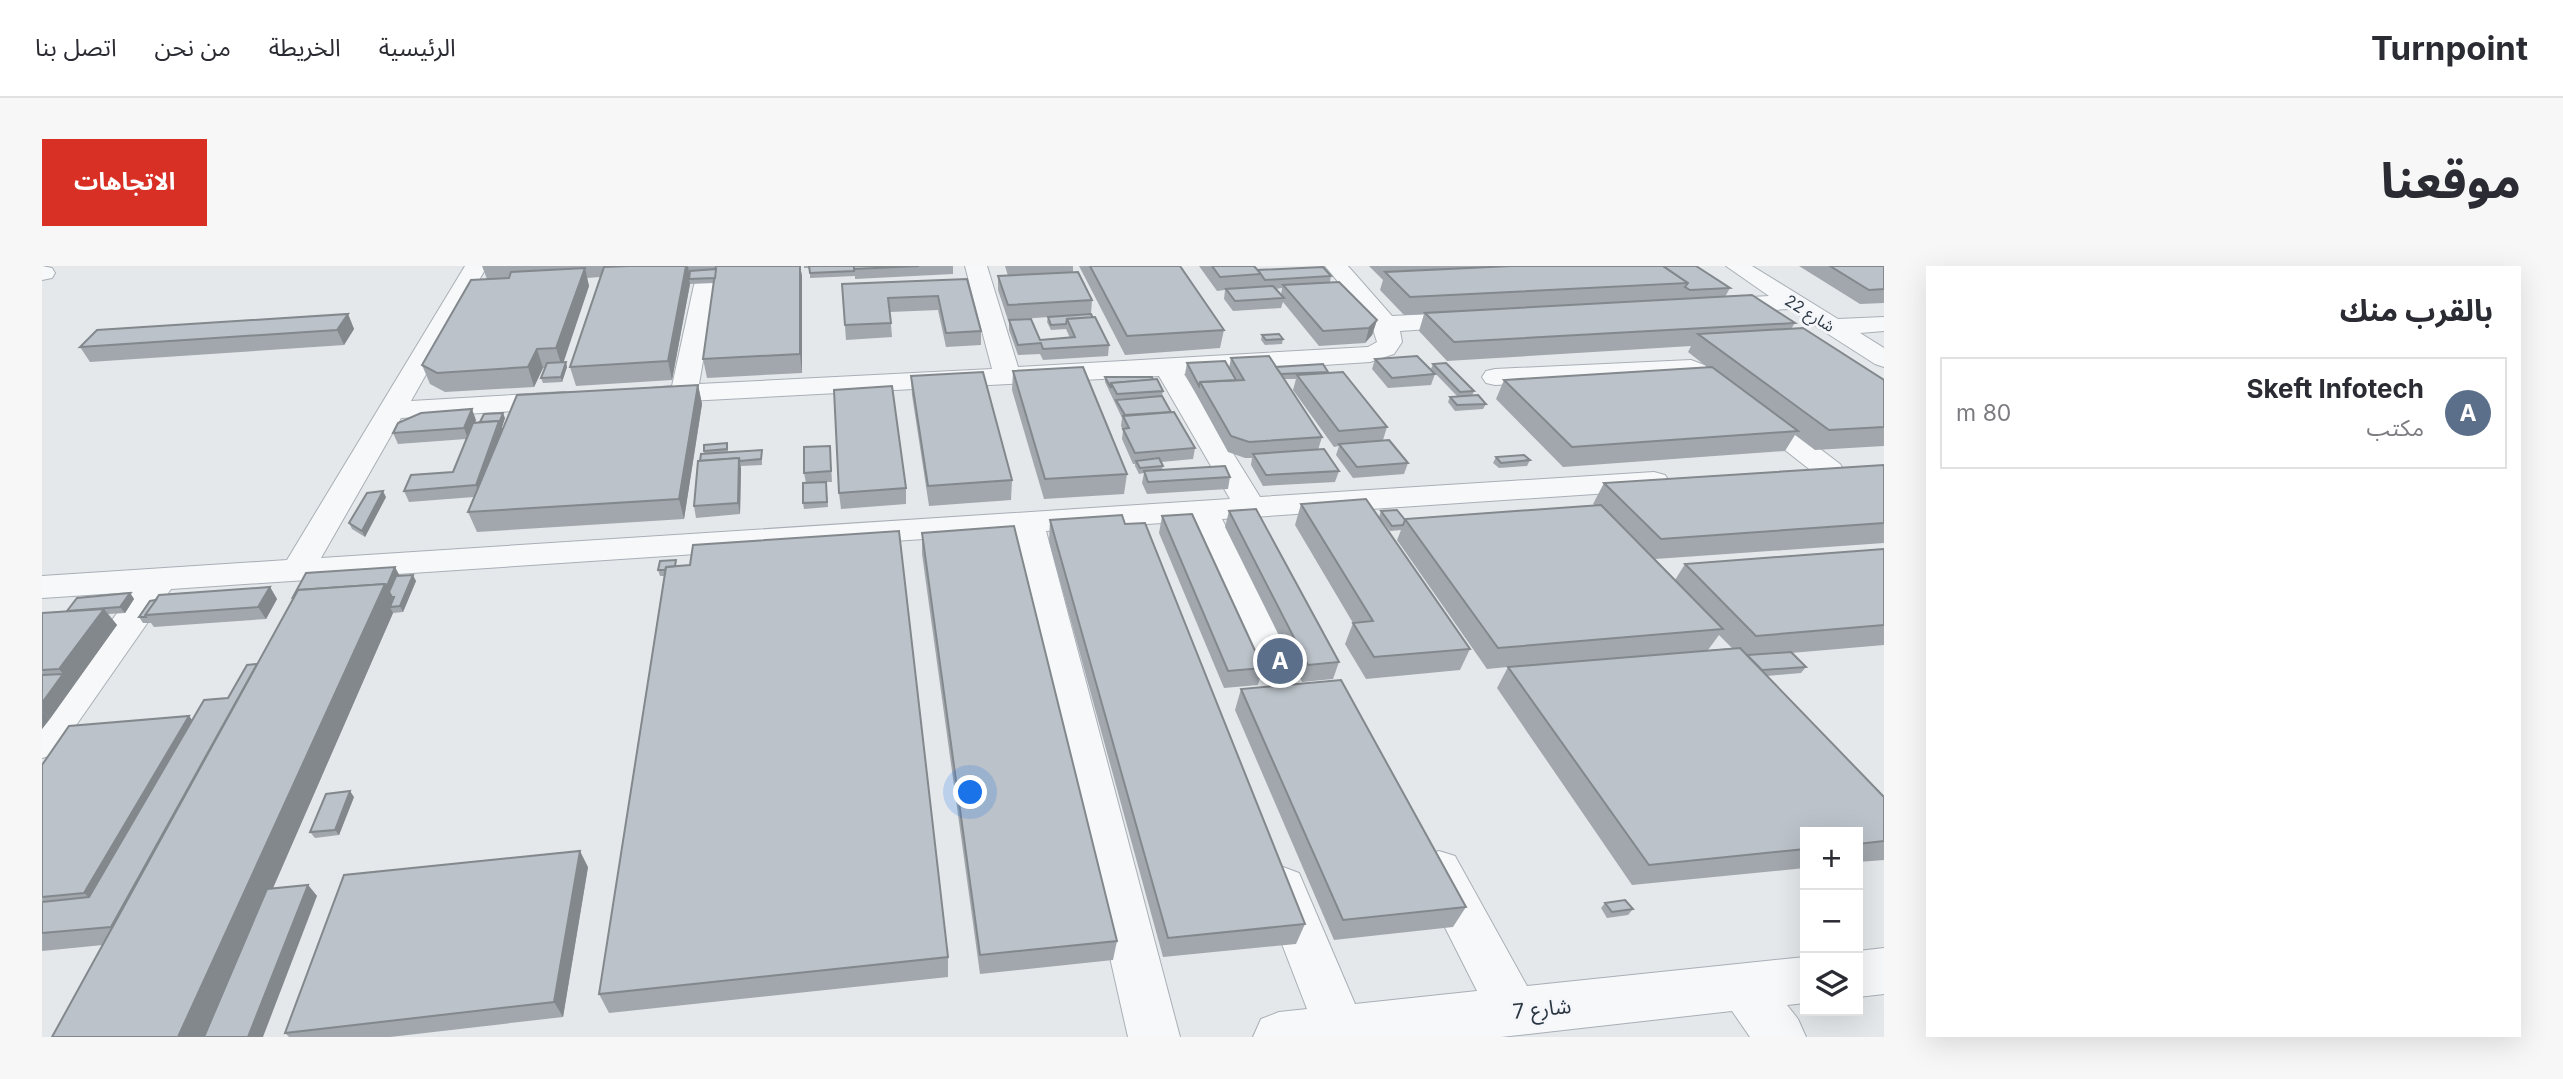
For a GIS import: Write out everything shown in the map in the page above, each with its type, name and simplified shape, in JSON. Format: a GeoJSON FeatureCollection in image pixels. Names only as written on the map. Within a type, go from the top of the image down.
{"type":"FeatureCollection","features":[{"type":"Feature","properties":{"kind":"street"},"geometry":{"type":"LineString","coordinates":[[298,569],[476,266]]}},
{"type":"Feature","properties":{"kind":"street"},"geometry":{"type":"LineString","coordinates":[[976,266],[1007,376]]}},
{"type":"Feature","properties":{"kind":"street"},"geometry":{"type":"LineString","coordinates":[[629,396],[1342,358],[1387,348],[1391,338],[1387,324],[1336,266]]}},
{"type":"Feature","properties":{"kind":"street","name":"شارع 22"},"geometry":{"type":"LineString","coordinates":[[1737,266],[1884,359]]}},
{"type":"Feature","properties":{"kind":"street"},"geometry":{"type":"LineString","coordinates":[[684,393],[705,285]]}},
{"type":"Feature","properties":{"kind":"street"},"geometry":{"type":"LineString","coordinates":[[1699,307],[1794,302]]}},
{"type":"Feature","properties":{"kind":"street"},"geometry":{"type":"LineString","coordinates":[[1387,324],[1495,318]]}},
{"type":"Feature","properties":{"kind":"street"},"geometry":{"type":"LineString","coordinates":[[1833,327],[1884,324]]}},
{"type":"Feature","properties":{"kind":"street"},"geometry":{"type":"LineString","coordinates":[[1167,367],[1250,507]]}},
{"type":"Feature","properties":{"kind":"street"},"geometry":{"type":"LineString","coordinates":[[1495,377],[1691,368],[1706,375],[1843,469],[1788,472]]}},
{"type":"Feature","properties":{"kind":"street"},"geometry":{"type":"LineString","coordinates":[[390,410],[588,398]]}},
{"type":"Feature","properties":{"kind":"street"},"geometry":{"type":"LineString","coordinates":[[42,587],[1678,480]]}},
{"type":"Feature","properties":{"kind":"street"},"geometry":{"type":"LineString","coordinates":[[1202,510],[1272,654]]}},
{"type":"Feature","properties":{"kind":"street"},"geometry":{"type":"LineString","coordinates":[[1136,514],[1152,553]]}},
{"type":"Feature","properties":{"kind":"street"},"geometry":{"type":"LineString","coordinates":[[1027,522],[1154,1037]]}},
{"type":"Feature","properties":{"kind":"street"},"geometry":{"type":"LineString","coordinates":[[42,743],[161,579]]}},
{"type":"Feature","properties":{"kind":"street"},"geometry":{"type":"LineString","coordinates":[[1419,833],[1514,1012]]}},
{"type":"Feature","properties":{"kind":"street"},"geometry":{"type":"LineString","coordinates":[[1269,850],[1340,1030]]}},
{"type":"Feature","properties":{"kind":"street"},"geometry":{"type":"LineString","coordinates":[[1863,973],[1884,971]]}},
{"type":"Feature","properties":{"kind":"street","name":"شارع 7"},"geometry":{"type":"LineString","coordinates":[[1279,1037],[1340,1030],[1424,1029],[1514,1012],[1800,981]]}},
{"type":"Feature","properties":{"kind":"street"},"geometry":{"type":"LineString","coordinates":[[1744,987],[1780,1037]]}},
{"type":"Feature","properties":{"kind":"building"},"geometry":{"type":"Polygon","coordinates":[[[686,266],[668,361],[570,367],[604,267],[686,266]]]}},
{"type":"Feature","properties":{"kind":"building"},"geometry":{"type":"Polygon","coordinates":[[[716,266],[800,266],[800,354],[703,359],[716,266]]]}},
{"type":"Feature","properties":{"kind":"building"},"geometry":{"type":"Polygon","coordinates":[[[809,266],[854,266],[854,271],[810,273],[809,266]]]}},
{"type":"Feature","properties":{"kind":"building"},"geometry":{"type":"Polygon","coordinates":[[[854,266],[919,266],[854,269],[854,266]]]}},
{"type":"Feature","properties":{"kind":"building"},"geometry":{"type":"Polygon","coordinates":[[[1090,266],[1180,266],[1224,330],[1127,336],[1090,266]]]}},
{"type":"Feature","properties":{"kind":"building"},"geometry":{"type":"Polygon","coordinates":[[[1212,266],[1254,266],[1261,274],[1220,277],[1212,266]]]}},
{"type":"Feature","properties":{"kind":"building"},"geometry":{"type":"Polygon","coordinates":[[[1511,266],[1663,266],[1688,283],[1410,297],[1385,272],[1511,266]]]}},
{"type":"Feature","properties":{"kind":"building"},"geometry":{"type":"Polygon","coordinates":[[[1663,266],[1696,266],[1730,288],[1690,290],[1685,287],[1688,283],[1663,266]]]}},
{"type":"Feature","properties":{"kind":"building"},"geometry":{"type":"Polygon","coordinates":[[[1830,266],[1884,266],[1884,289],[1869,290],[1830,266]]]}},
{"type":"Feature","properties":{"kind":"building"},"geometry":{"type":"Polygon","coordinates":[[[1323,267],[1331,276],[1265,280],[1258,270],[1323,267]]]}},
{"type":"Feature","properties":{"kind":"building"},"geometry":{"type":"Polygon","coordinates":[[[585,268],[556,348],[537,349],[528,367],[437,373],[422,365],[471,280],[509,278],[511,272],[585,268]]]}},
{"type":"Feature","properties":{"kind":"building"},"geometry":{"type":"Polygon","coordinates":[[[716,269],[715,278],[689,279],[690,271],[716,269]]]}},
{"type":"Feature","properties":{"kind":"building"},"geometry":{"type":"Polygon","coordinates":[[[1078,272],[1092,300],[1008,305],[998,276],[1078,272]]]}},
{"type":"Feature","properties":{"kind":"building"},"geometry":{"type":"Polygon","coordinates":[[[967,279],[981,331],[946,333],[938,296],[888,298],[891,323],[845,325],[842,284],[967,279]]]}},
{"type":"Feature","properties":{"kind":"building"},"geometry":{"type":"Polygon","coordinates":[[[1339,282],[1377,320],[1369,328],[1323,331],[1283,285],[1339,282]]]}},
{"type":"Feature","properties":{"kind":"building"},"geometry":{"type":"Polygon","coordinates":[[[1273,286],[1284,298],[1235,301],[1226,289],[1273,286]]]}},
{"type":"Feature","properties":{"kind":"building"},"geometry":{"type":"Polygon","coordinates":[[[1752,295],[1795,323],[1454,342],[1425,313],[1752,295]]]}},
{"type":"Feature","properties":{"kind":"building"},"geometry":{"type":"Polygon","coordinates":[[[348,314],[337,330],[80,347],[97,330],[348,314]]]}},
{"type":"Feature","properties":{"kind":"building"},"geometry":{"type":"Polygon","coordinates":[[[1091,314],[1093,318],[1067,319],[1066,324],[1051,325],[1048,317],[1091,314]]]}},
{"type":"Feature","properties":{"kind":"building"},"geometry":{"type":"Polygon","coordinates":[[[1095,317],[1109,345],[1043,349],[1041,343],[1018,345],[1009,320],[1031,319],[1040,340],[1075,337],[1067,319],[1095,317]]]}},
{"type":"Feature","properties":{"kind":"building"},"geometry":{"type":"Polygon","coordinates":[[[1803,328],[1884,380],[1884,427],[1829,430],[1698,334],[1803,328]]]}},
{"type":"Feature","properties":{"kind":"building"},"geometry":{"type":"Polygon","coordinates":[[[1279,334],[1283,339],[1266,340],[1262,335],[1279,334]]]}},
{"type":"Feature","properties":{"kind":"building"},"geometry":{"type":"Polygon","coordinates":[[[1269,356],[1322,437],[1249,442],[1231,436],[1200,382],[1244,380],[1231,358],[1269,356]]]}},
{"type":"Feature","properties":{"kind":"building"},"geometry":{"type":"Polygon","coordinates":[[[1417,356],[1435,374],[1392,378],[1375,359],[1417,356]]]}},
{"type":"Feature","properties":{"kind":"building"},"geometry":{"type":"Polygon","coordinates":[[[1225,361],[1236,380],[1200,382],[1199,386],[1187,363],[1225,361]]]}},
{"type":"Feature","properties":{"kind":"building"},"geometry":{"type":"Polygon","coordinates":[[[566,362],[561,377],[541,378],[547,363],[566,362]]]}},
{"type":"Feature","properties":{"kind":"building"},"geometry":{"type":"Polygon","coordinates":[[[1446,363],[1474,391],[1460,392],[1433,364],[1446,363]]]}},
{"type":"Feature","properties":{"kind":"building"},"geometry":{"type":"Polygon","coordinates":[[[1323,364],[1328,372],[1281,374],[1276,367],[1323,364]]]}},
{"type":"Feature","properties":{"kind":"building"},"geometry":{"type":"Polygon","coordinates":[[[1083,367],[1127,474],[1045,479],[1013,371],[1083,367]]]}},
{"type":"Feature","properties":{"kind":"building"},"geometry":{"type":"Polygon","coordinates":[[[1712,367],[1798,431],[1572,447],[1504,380],[1712,367]]]}},
{"type":"Feature","properties":{"kind":"building"},"geometry":{"type":"Polygon","coordinates":[[[983,372],[1012,480],[928,486],[911,376],[983,372]]]}},
{"type":"Feature","properties":{"kind":"building"},"geometry":{"type":"Polygon","coordinates":[[[1343,372],[1387,427],[1339,431],[1297,375],[1343,372]]]}},
{"type":"Feature","properties":{"kind":"building"},"geometry":{"type":"Polygon","coordinates":[[[1105,377],[1152,377],[1153,380],[1111,383],[1111,388],[1105,377]]]}},
{"type":"Feature","properties":{"kind":"building"},"geometry":{"type":"Polygon","coordinates":[[[1157,379],[1163,391],[1117,394],[1111,383],[1157,379]]]}},
{"type":"Feature","properties":{"kind":"building"},"geometry":{"type":"Polygon","coordinates":[[[698,385],[679,499],[468,512],[517,395],[698,385]]]}},
{"type":"Feature","properties":{"kind":"building"},"geometry":{"type":"Polygon","coordinates":[[[892,386],[906,488],[839,493],[834,390],[892,386]]]}},
{"type":"Feature","properties":{"kind":"building"},"geometry":{"type":"Polygon","coordinates":[[[1478,395],[1486,404],[1457,405],[1450,397],[1478,395]]]}},
{"type":"Feature","properties":{"kind":"building"},"geometry":{"type":"Polygon","coordinates":[[[1162,396],[1171,412],[1125,415],[1116,400],[1162,396]]]}},
{"type":"Feature","properties":{"kind":"building"},"geometry":{"type":"Polygon","coordinates":[[[472,409],[464,428],[393,433],[398,423],[421,413],[472,409]]]}},
{"type":"Feature","properties":{"kind":"building"},"geometry":{"type":"Polygon","coordinates":[[[1174,412],[1195,448],[1135,453],[1123,429],[1129,428],[1123,416],[1174,412]]]}},
{"type":"Feature","properties":{"kind":"building"},"geometry":{"type":"Polygon","coordinates":[[[503,413],[499,423],[480,422],[484,414],[503,413]]]}},
{"type":"Feature","properties":{"kind":"building"},"geometry":{"type":"Polygon","coordinates":[[[499,421],[476,485],[404,491],[411,475],[453,472],[473,423],[499,421]]]}},
{"type":"Feature","properties":{"kind":"building"},"geometry":{"type":"Polygon","coordinates":[[[1389,440],[1408,463],[1357,467],[1339,444],[1389,440]]]}},
{"type":"Feature","properties":{"kind":"building"},"geometry":{"type":"Polygon","coordinates":[[[727,443],[727,449],[704,451],[704,445],[727,443]]]}},
{"type":"Feature","properties":{"kind":"building"},"geometry":{"type":"Polygon","coordinates":[[[830,446],[831,471],[804,473],[804,447],[830,446]]]}},
{"type":"Feature","properties":{"kind":"building"},"geometry":{"type":"Polygon","coordinates":[[[1324,449],[1339,471],[1266,475],[1253,454],[1324,449]]]}},
{"type":"Feature","properties":{"kind":"building"},"geometry":{"type":"Polygon","coordinates":[[[762,450],[761,459],[700,461],[701,454],[762,450]]]}},
{"type":"Feature","properties":{"kind":"building"},"geometry":{"type":"Polygon","coordinates":[[[1524,455],[1530,460],[1501,463],[1496,457],[1524,455]]]}},
{"type":"Feature","properties":{"kind":"building"},"geometry":{"type":"Polygon","coordinates":[[[739,458],[738,503],[694,506],[698,461],[739,458]]]}},
{"type":"Feature","properties":{"kind":"building"},"geometry":{"type":"Polygon","coordinates":[[[1159,458],[1163,466],[1140,468],[1136,461],[1159,458]]]}},
{"type":"Feature","properties":{"kind":"building"},"geometry":{"type":"Polygon","coordinates":[[[1884,465],[1884,523],[1661,539],[1604,483],[1884,465]]]}},
{"type":"Feature","properties":{"kind":"building"},"geometry":{"type":"Polygon","coordinates":[[[1225,466],[1230,477],[1148,482],[1144,471],[1225,466]]]}},
{"type":"Feature","properties":{"kind":"building"},"geometry":{"type":"Polygon","coordinates":[[[826,482],[827,502],[803,503],[803,483],[826,482]]]}},
{"type":"Feature","properties":{"kind":"building"},"geometry":{"type":"Polygon","coordinates":[[[383,491],[362,531],[349,523],[367,493],[383,491]]]}},
{"type":"Feature","properties":{"kind":"building"},"geometry":{"type":"Polygon","coordinates":[[[1366,499],[1470,649],[1374,657],[1353,623],[1373,621],[1301,504],[1366,499]]]}},
{"type":"Feature","properties":{"kind":"building"},"geometry":{"type":"Polygon","coordinates":[[[1601,505],[1723,629],[1498,648],[1405,519],[1601,505]]]}},
{"type":"Feature","properties":{"kind":"building"},"geometry":{"type":"Polygon","coordinates":[[[1256,509],[1339,662],[1308,665],[1229,511],[1256,509]]]}},
{"type":"Feature","properties":{"kind":"building"},"geometry":{"type":"Polygon","coordinates":[[[1397,510],[1405,520],[1403,525],[1392,526],[1381,511],[1397,510]]]}},
{"type":"Feature","properties":{"kind":"building"},"geometry":{"type":"Polygon","coordinates":[[[1192,514],[1263,668],[1228,671],[1162,516],[1192,514]]]}},
{"type":"Feature","properties":{"kind":"building"},"geometry":{"type":"Polygon","coordinates":[[[1122,515],[1125,524],[1145,523],[1305,924],[1168,938],[1050,520],[1122,515]]]}},
{"type":"Feature","properties":{"kind":"building"},"geometry":{"type":"Polygon","coordinates":[[[1014,526],[1117,941],[980,955],[922,533],[1014,526]]]}},
{"type":"Feature","properties":{"kind":"building"},"geometry":{"type":"Polygon","coordinates":[[[899,531],[948,957],[599,994],[666,567],[690,565],[693,545],[899,531]]]}},
{"type":"Feature","properties":{"kind":"building"},"geometry":{"type":"Polygon","coordinates":[[[1884,549],[1884,625],[1756,636],[1685,564],[1884,549]]]}},
{"type":"Feature","properties":{"kind":"building"},"geometry":{"type":"Polygon","coordinates":[[[676,560],[675,566],[658,570],[660,561],[676,560]]]}},
{"type":"Feature","properties":{"kind":"building"},"geometry":{"type":"Polygon","coordinates":[[[395,567],[387,586],[298,590],[293,597],[306,573],[395,567]]]}},
{"type":"Feature","properties":{"kind":"building"},"geometry":{"type":"Polygon","coordinates":[[[413,575],[400,606],[390,607],[394,597],[389,592],[396,576],[413,575]]]}},
{"type":"Feature","properties":{"kind":"building"},"geometry":{"type":"Polygon","coordinates":[[[385,584],[178,1037],[52,1037],[298,590],[385,584]]]}},
{"type":"Feature","properties":{"kind":"building"},"geometry":{"type":"Polygon","coordinates":[[[270,587],[258,607],[145,615],[159,595],[270,587]]]}},
{"type":"Feature","properties":{"kind":"building"},"geometry":{"type":"Polygon","coordinates":[[[130,593],[120,607],[67,611],[77,598],[130,593]]]}},
{"type":"Feature","properties":{"kind":"building"},"geometry":{"type":"Polygon","coordinates":[[[156,600],[146,617],[139,617],[150,601],[156,600]]]}},
{"type":"Feature","properties":{"kind":"building"},"geometry":{"type":"Polygon","coordinates":[[[104,609],[59,669],[42,670],[42,613],[104,609]]]}},
{"type":"Feature","properties":{"kind":"building"},"geometry":{"type":"Polygon","coordinates":[[[1740,648],[1884,797],[1884,841],[1863,843],[1863,827],[1800,827],[1800,850],[1649,865],[1508,667],[1740,648]]]}},
{"type":"Feature","properties":{"kind":"building"},"geometry":{"type":"Polygon","coordinates":[[[1791,652],[1806,667],[1762,670],[1747,655],[1791,652]]]}},
{"type":"Feature","properties":{"kind":"building"},"geometry":{"type":"Polygon","coordinates":[[[257,664],[111,927],[42,933],[42,902],[89,897],[204,700],[228,698],[247,665],[257,664]]]}},
{"type":"Feature","properties":{"kind":"building"},"geometry":{"type":"Polygon","coordinates":[[[63,674],[42,703],[42,675],[63,674]]]}},
{"type":"Feature","properties":{"kind":"building"},"geometry":{"type":"Polygon","coordinates":[[[1341,680],[1466,907],[1343,920],[1241,689],[1341,680]]]}},
{"type":"Feature","properties":{"kind":"building"},"geometry":{"type":"Polygon","coordinates":[[[189,716],[84,893],[42,897],[42,765],[69,726],[189,716]]]}},
{"type":"Feature","properties":{"kind":"building"},"geometry":{"type":"Polygon","coordinates":[[[350,791],[335,830],[310,832],[326,794],[350,791]]]}},
{"type":"Feature","properties":{"kind":"building"},"geometry":{"type":"Polygon","coordinates":[[[580,851],[554,1002],[285,1033],[344,875],[580,851]]]}},
{"type":"Feature","properties":{"kind":"building"},"geometry":{"type":"Polygon","coordinates":[[[308,885],[248,1037],[204,1037],[267,889],[308,885]]]}},
{"type":"Feature","properties":{"kind":"building"},"geometry":{"type":"Polygon","coordinates":[[[1625,900],[1633,909],[1612,912],[1605,903],[1625,900]]]}},
{"type":"Feature","properties":{"kind":"place","name":"Skeft Infotech"},"geometry":{"type":"Point","coordinates":[1280,661]}}]}
